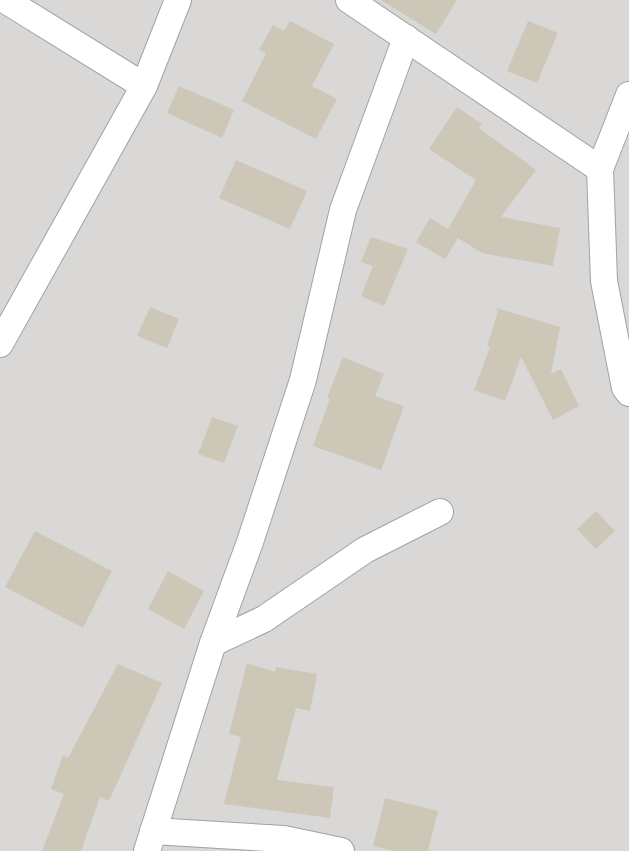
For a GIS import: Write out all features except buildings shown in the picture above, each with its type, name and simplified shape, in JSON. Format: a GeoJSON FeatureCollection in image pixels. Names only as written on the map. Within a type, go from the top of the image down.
{"type":"FeatureCollection","features":[{"type":"Feature","properties":{"kind":"street"},"geometry":{"type":"LineString","coordinates":[[5,0],[144,86]]}},
{"type":"Feature","properties":{"kind":"street"},"geometry":{"type":"LineString","coordinates":[[2,337],[144,86],[178,0]]}},
{"type":"Feature","properties":{"kind":"street"},"geometry":{"type":"LineString","coordinates":[[349,0],[600,170]]}},
{"type":"Feature","properties":{"kind":"street"},"geometry":{"type":"LineString","coordinates":[[341,851],[284,839],[150,841],[213,644],[250,542],[303,380],[343,210],[406,38]]}},
{"type":"Feature","properties":{"kind":"street"},"geometry":{"type":"LineString","coordinates":[[629,95],[600,170],[604,280],[625,387],[629,393]]}},
{"type":"Feature","properties":{"kind":"street"},"geometry":{"type":"LineString","coordinates":[[213,644],[264,619],[365,550],[440,512]]}},
{"type":"Feature","properties":{"kind":"shaded area"},"geometry":{"type":"Polygon","coordinates":[[[0,0],[629,0],[629,851],[0,851],[0,0]]]}}]}
